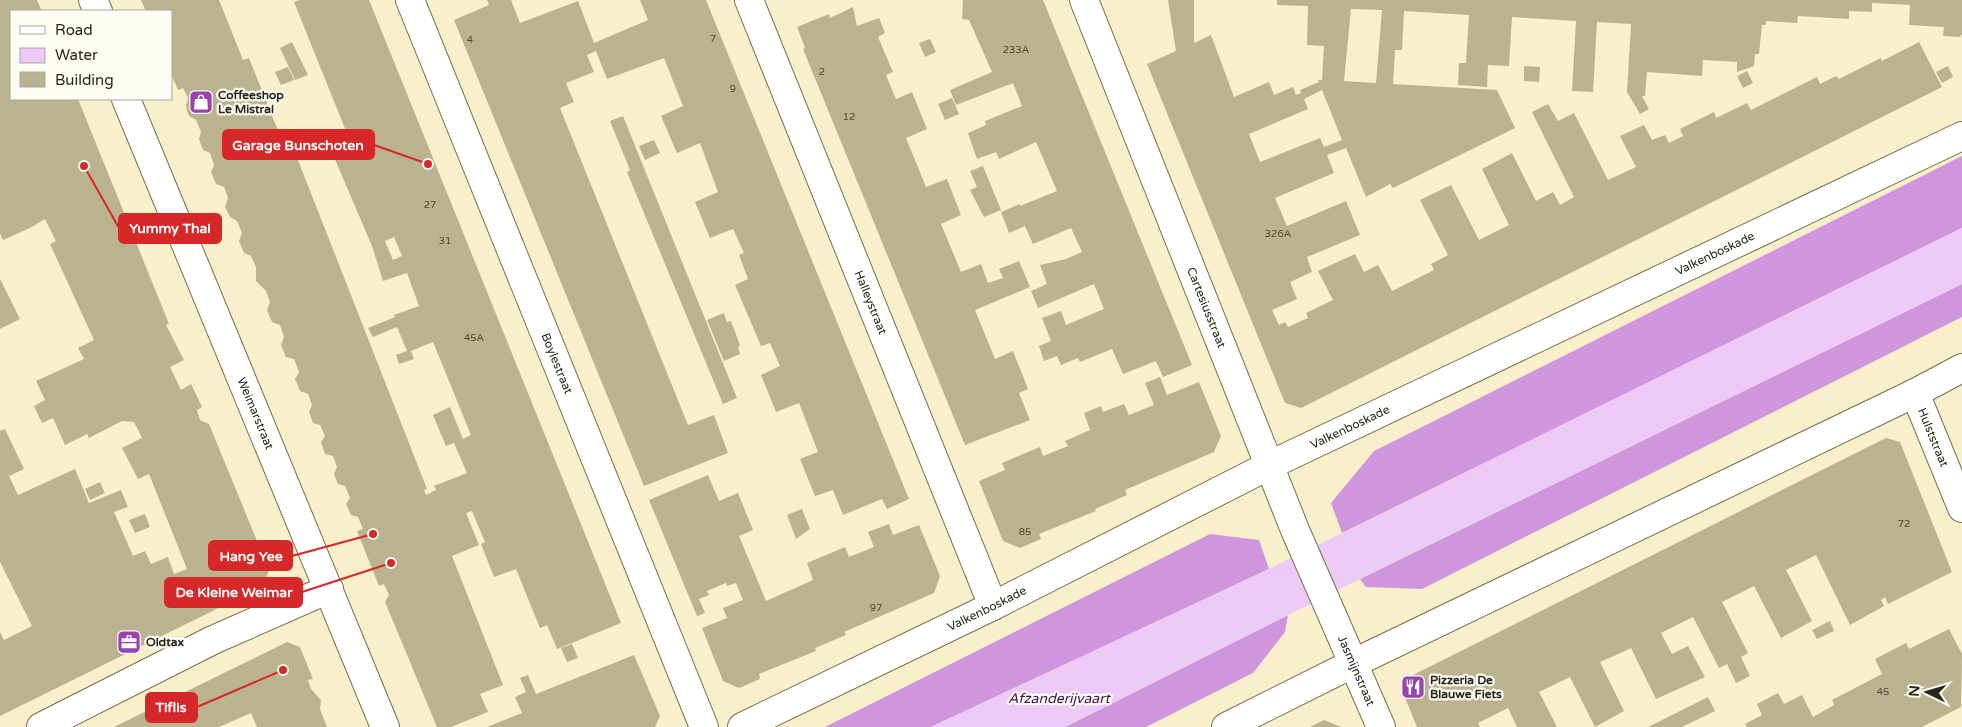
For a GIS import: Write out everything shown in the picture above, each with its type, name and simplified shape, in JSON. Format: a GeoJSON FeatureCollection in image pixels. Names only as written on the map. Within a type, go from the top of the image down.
{"type":"FeatureCollection","features":[{"type":"Feature","properties":{"kind":"street","name":"Boylestraat"},"geometry":{"type":"LineString","coordinates":[[410,0],[704,727]]}},
{"type":"Feature","properties":{"kind":"street","name":"Halleystraat"},"geometry":{"type":"LineString","coordinates":[[750,0],[993,606]]}},
{"type":"Feature","properties":{"kind":"street","name":"Cartesiusstraat"},"geometry":{"type":"LineString","coordinates":[[1084,0],[1331,615]]}},
{"type":"Feature","properties":{"kind":"street","name":"Weimarstraat"},"geometry":{"type":"LineString","coordinates":[[126,100],[385,727]]}},
{"type":"Feature","properties":{"kind":"street","name":"Valkenboskade"},"geometry":{"type":"LineString","coordinates":[[742,727],[993,606],[1270,465],[1962,136]]}},
{"type":"Feature","properties":{"kind":"street"},"geometry":{"type":"LineString","coordinates":[[1226,727],[1354,663],[1915,393],[1962,368]]}},
{"type":"Feature","properties":{"kind":"street","name":"Hulststraat"},"geometry":{"type":"LineString","coordinates":[[1915,393],[1962,508]]}},
{"type":"Feature","properties":{"kind":"street"},"geometry":{"type":"LineString","coordinates":[[41,727],[213,640],[329,589]]}},
{"type":"Feature","properties":{"kind":"street","name":"Jasmijnstraat"},"geometry":{"type":"LineString","coordinates":[[1331,615],[1381,727]]}},
{"type":"Feature","properties":{"kind":"shaded area"},"geometry":{"type":"Polygon","coordinates":[[[1962,156],[1962,228],[1342,533],[1331,503],[1374,451],[1962,156]]]}},
{"type":"Feature","properties":{"kind":"shaded area"},"geometry":{"type":"Polygon","coordinates":[[[1962,284],[1962,317],[1422,589],[1366,587],[1360,579],[1962,284]]]}},
{"type":"Feature","properties":{"kind":"shaded area"},"geometry":{"type":"Polygon","coordinates":[[[1210,534],[1259,540],[1269,569],[931,727],[825,727],[1210,534]]]}},
{"type":"Feature","properties":{"kind":"shaded area"},"geometry":{"type":"Polygon","coordinates":[[[1288,615],[1285,632],[1253,673],[1146,727],[1065,727],[1288,615]]]}},
{"type":"Feature","properties":{"kind":"water","name":"Afzanderijvaart"},"geometry":{"type":"Polygon","coordinates":[[[1962,228],[1962,284],[1360,579],[1065,727],[931,727],[1269,569],[1962,228]]]}},
{"type":"Feature","properties":{"kind":"building"},"geometry":{"type":"Polygon","coordinates":[[[0,0],[37,0],[42,10],[10,10],[10,100],[78,100],[169,324],[166,325],[184,360],[170,367],[181,390],[191,384],[202,407],[197,410],[200,420],[209,424],[269,570],[263,586],[0,716],[0,632],[4,640],[32,626],[0,562],[0,431],[5,429],[24,469],[9,476],[18,495],[75,469],[89,503],[121,490],[128,507],[114,512],[133,556],[145,551],[151,564],[168,557],[174,574],[187,569],[149,474],[138,479],[122,448],[142,438],[134,422],[122,421],[89,438],[87,434],[65,445],[53,418],[42,423],[34,406],[45,400],[36,381],[84,359],[78,348],[94,340],[50,244],[56,241],[45,219],[3,240],[0,234],[0,0]]]}},
{"type":"Feature","properties":{"kind":"building"},"geometry":{"type":"Polygon","coordinates":[[[141,0],[219,0],[243,60],[249,58],[289,158],[296,155],[427,489],[424,490],[426,495],[436,490],[434,486],[467,473],[454,443],[446,446],[433,415],[450,407],[463,439],[471,435],[433,342],[411,351],[414,359],[399,364],[396,355],[407,351],[397,327],[373,337],[368,328],[395,317],[394,315],[419,306],[407,273],[383,281],[372,246],[328,143],[348,136],[294,2],[300,0],[369,0],[621,623],[557,649],[547,625],[540,628],[516,569],[494,577],[481,544],[485,542],[472,511],[466,513],[479,545],[452,556],[503,685],[480,694],[488,712],[451,727],[437,727],[385,602],[389,595],[384,584],[379,586],[357,531],[363,529],[358,517],[351,515],[346,504],[350,498],[345,486],[338,484],[334,474],[337,467],[333,456],[325,454],[321,442],[325,436],[320,425],[313,423],[309,412],[312,405],[308,394],[300,391],[295,379],[299,372],[294,359],[286,357],[281,345],[284,337],[280,325],[272,322],[267,310],[270,302],[266,291],[256,281],[256,267],[251,256],[244,253],[239,241],[242,233],[237,221],[230,217],[225,207],[228,198],[224,187],[216,184],[211,172],[214,165],[210,153],[203,150],[199,139],[201,132],[196,120],[189,116],[186,107],[188,98],[183,88],[178,90],[172,76],[172,10],[146,10],[141,0]],[[394,237],[385,241],[393,260],[402,256],[394,237]]]}},
{"type":"Feature","properties":{"kind":"building"},"geometry":{"type":"Polygon","coordinates":[[[487,0],[511,0],[520,23],[578,1],[594,43],[648,20],[640,0],[706,0],[909,499],[887,509],[882,499],[843,515],[833,490],[815,496],[800,459],[818,452],[799,403],[776,412],[761,375],[780,366],[770,343],[761,346],[735,285],[748,279],[739,255],[744,253],[733,229],[710,238],[695,202],[718,192],[700,143],[677,153],[661,116],[683,106],[664,58],[607,79],[596,51],[587,55],[594,72],[566,83],[574,102],[560,108],[688,425],[714,415],[728,453],[644,486],[454,20],[489,5],[487,0]]]}},
{"type":"Feature","properties":{"kind":"building"},"geometry":{"type":"Polygon","coordinates":[[[963,0],[1043,0],[1192,365],[1163,377],[1156,361],[1123,374],[1112,349],[1080,362],[1078,358],[1061,365],[1057,356],[1044,361],[1039,346],[1051,341],[1042,318],[1061,311],[1066,325],[1104,309],[1094,284],[1038,308],[1031,291],[1047,284],[1040,265],[1066,259],[1082,252],[1071,228],[1033,244],[1025,226],[1009,233],[1001,212],[1057,191],[1036,142],[999,159],[996,152],[977,159],[968,133],[986,125],[985,121],[1022,106],[1013,83],[956,105],[950,90],[992,72],[969,20],[962,19],[963,0]]]}},
{"type":"Feature","properties":{"kind":"building"},"geometry":{"type":"Polygon","coordinates":[[[1168,0],[1194,0],[1194,43],[1211,35],[1234,97],[1269,82],[1274,95],[1293,87],[1296,95],[1301,93],[1300,90],[1319,82],[1318,80],[1322,80],[1324,46],[1307,45],[1308,6],[1277,5],[1277,0],[1962,0],[1962,34],[1960,37],[1943,36],[1944,27],[1909,25],[1910,5],[1872,3],[1872,12],[1849,11],[1849,19],[1798,16],[1797,23],[1766,21],[1766,25],[1762,25],[1759,54],[1755,54],[1754,66],[1737,72],[1737,62],[1703,60],[1702,76],[1647,72],[1645,96],[1642,96],[1649,109],[1640,114],[1627,92],[1631,24],[1597,22],[1593,92],[1572,91],[1576,21],[1512,17],[1509,66],[1488,65],[1487,87],[1458,85],[1459,63],[1466,63],[1469,15],[1404,11],[1402,50],[1395,50],[1393,84],[1497,90],[1515,128],[1393,188],[1390,184],[1366,197],[1346,148],[1327,155],[1334,173],[1275,198],[1287,226],[1346,201],[1360,235],[1307,257],[1312,272],[1290,282],[1297,299],[1272,310],[1279,325],[1285,322],[1288,327],[1308,318],[1306,313],[1333,300],[1318,271],[1355,254],[1364,272],[1378,265],[1392,291],[1434,270],[1431,264],[1448,255],[1420,200],[1451,185],[1479,240],[1509,225],[1482,169],[1512,153],[1536,201],[1553,192],[1560,205],[1574,197],[1532,112],[1548,104],[1558,121],[1574,113],[1608,180],[1636,167],[1620,136],[1644,125],[1652,140],[1665,135],[1669,143],[1683,136],[1680,129],[1714,112],[1716,118],[1747,103],[1751,110],[1817,77],[1820,84],[1836,76],[1839,79],[1881,58],[1882,61],[1919,42],[1942,87],[1301,408],[1285,403],[1147,64],[1176,51],[1168,0]],[[1351,9],[1344,81],[1376,83],[1382,10],[1351,9]],[[1322,90],[1304,99],[1308,109],[1249,134],[1260,162],[1320,138],[1324,147],[1342,140],[1322,90]]]}},
{"type":"Feature","properties":{"kind":"building"},"geometry":{"type":"Polygon","coordinates":[[[853,7],[857,26],[879,18],[885,33],[878,37],[893,72],[886,75],[896,99],[912,92],[927,129],[906,138],[926,187],[947,179],[961,215],[941,224],[961,272],[981,264],[988,283],[1003,278],[999,269],[1019,261],[1030,287],[975,310],[995,359],[1013,351],[1028,389],[1019,393],[1030,420],[965,445],[803,49],[805,48],[797,27],[829,14],[830,18],[853,7]]]}},
{"type":"Feature","properties":{"kind":"building"},"geometry":{"type":"Polygon","coordinates":[[[930,39],[936,52],[925,57],[919,43],[930,39]]]}},
{"type":"Feature","properties":{"kind":"building"},"geometry":{"type":"Polygon","coordinates":[[[292,42],[308,75],[295,80],[280,48],[292,42]]]}},
{"type":"Feature","properties":{"kind":"building"},"geometry":{"type":"Polygon","coordinates":[[[1524,66],[1540,67],[1539,82],[1524,81],[1524,66]]]}},
{"type":"Feature","properties":{"kind":"building"},"geometry":{"type":"Polygon","coordinates":[[[1948,66],[1953,77],[1942,83],[1936,72],[1948,66]]]}},
{"type":"Feature","properties":{"kind":"building"},"geometry":{"type":"Polygon","coordinates":[[[288,67],[294,80],[281,85],[275,72],[288,67]]]}},
{"type":"Feature","properties":{"kind":"building"},"geometry":{"type":"Polygon","coordinates":[[[1747,71],[1753,83],[1743,88],[1737,76],[1747,71]]]}},
{"type":"Feature","properties":{"kind":"building"},"geometry":{"type":"Polygon","coordinates":[[[952,98],[959,114],[945,120],[938,104],[952,98]]]}},
{"type":"Feature","properties":{"kind":"building"},"geometry":{"type":"Polygon","coordinates":[[[623,116],[737,398],[723,404],[627,172],[630,170],[610,121],[623,116]]]}},
{"type":"Feature","properties":{"kind":"building"},"geometry":{"type":"Polygon","coordinates":[[[654,140],[660,153],[645,160],[639,146],[654,140]]]}},
{"type":"Feature","properties":{"kind":"building"},"geometry":{"type":"Polygon","coordinates":[[[983,166],[1001,210],[984,217],[970,190],[977,187],[970,171],[983,166]]]}},
{"type":"Feature","properties":{"kind":"building"},"geometry":{"type":"Polygon","coordinates":[[[0,279],[20,319],[0,329],[0,279]]]}},
{"type":"Feature","properties":{"kind":"building"},"geometry":{"type":"Polygon","coordinates":[[[724,313],[727,322],[731,321],[740,345],[738,347],[740,354],[724,361],[707,320],[724,313]]]}},
{"type":"Feature","properties":{"kind":"building"},"geometry":{"type":"Polygon","coordinates":[[[1160,377],[1167,395],[1199,382],[1221,436],[1214,452],[1125,490],[1127,495],[1095,509],[1096,511],[1039,534],[1041,539],[1020,548],[1003,541],[979,481],[1005,470],[1002,463],[1040,447],[1043,456],[1068,446],[1065,441],[1090,430],[1084,413],[1101,406],[1103,412],[1124,404],[1129,415],[1154,405],[1145,383],[1160,377]]]}},
{"type":"Feature","properties":{"kind":"building"},"geometry":{"type":"Polygon","coordinates":[[[1886,438],[1900,442],[1952,572],[1888,604],[1885,597],[1881,600],[1884,606],[1850,625],[1816,555],[1786,570],[1812,621],[1781,638],[1754,586],[1722,602],[1748,653],[1741,657],[1750,676],[1736,683],[1727,664],[1719,668],[1693,617],[1661,633],[1672,654],[1688,646],[1705,677],[1656,699],[1631,648],[1600,662],[1624,711],[1595,727],[1570,677],[1539,692],[1557,727],[1517,727],[1508,708],[1478,723],[1480,727],[1417,727],[1403,693],[1409,677],[1886,438]]]}},
{"type":"Feature","properties":{"kind":"building"},"geometry":{"type":"Polygon","coordinates":[[[708,475],[719,501],[738,493],[753,530],[739,536],[766,601],[813,580],[807,563],[845,547],[849,557],[874,547],[868,532],[889,524],[893,535],[919,525],[940,576],[934,593],[844,632],[846,635],[815,648],[816,651],[759,674],[760,679],[739,688],[723,681],[702,628],[727,618],[723,608],[743,600],[736,583],[727,586],[726,583],[707,591],[709,595],[699,599],[705,613],[697,616],[649,500],[708,475]]]}},
{"type":"Feature","properties":{"kind":"building"},"geometry":{"type":"Polygon","coordinates":[[[100,482],[105,493],[90,500],[85,489],[100,482]]]}},
{"type":"Feature","properties":{"kind":"building"},"geometry":{"type":"Polygon","coordinates":[[[802,509],[810,529],[796,539],[787,515],[802,509]]]}},
{"type":"Feature","properties":{"kind":"building"},"geometry":{"type":"Polygon","coordinates":[[[145,514],[150,527],[135,533],[129,520],[145,514]]]}},
{"type":"Feature","properties":{"kind":"building"},"geometry":{"type":"Polygon","coordinates":[[[1830,621],[1834,631],[1817,639],[1812,630],[1830,621]]]}},
{"type":"Feature","properties":{"kind":"building"},"geometry":{"type":"Polygon","coordinates":[[[1949,629],[1962,654],[1961,707],[1922,727],[1747,727],[1745,724],[1762,715],[1757,704],[1778,693],[1784,704],[1802,695],[1813,717],[1834,705],[1832,700],[1882,674],[1875,659],[1906,643],[1909,649],[1949,629]]]}},
{"type":"Feature","properties":{"kind":"building"},"geometry":{"type":"Polygon","coordinates":[[[287,642],[300,647],[313,679],[308,680],[311,689],[321,700],[320,709],[327,727],[257,727],[251,713],[219,727],[114,727],[287,642]]]}},
{"type":"Feature","properties":{"kind":"building"},"geometry":{"type":"Polygon","coordinates":[[[572,644],[578,658],[567,662],[561,648],[572,644]]]}},
{"type":"Feature","properties":{"kind":"building"},"geometry":{"type":"Polygon","coordinates":[[[634,655],[660,716],[655,727],[487,727],[522,713],[515,697],[526,692],[520,678],[528,675],[536,694],[634,655]]]}},
{"type":"Feature","properties":{"kind":"building"},"geometry":{"type":"Polygon","coordinates":[[[1708,697],[1715,711],[1682,727],[1648,727],[1708,697]]]}},
{"type":"Feature","properties":{"kind":"building"},"geometry":{"type":"Polygon","coordinates":[[[1324,720],[1341,727],[1310,727],[1324,720]]]}},
{"type":"Feature","properties":{"kind":"place","name":"Coffeeshop Le Mistral"},"geometry":{"type":"Point","coordinates":[201,102]}},
{"type":"Feature","properties":{"kind":"place","name":"Garage Bunschoten"},"geometry":{"type":"Point","coordinates":[428,164]}},
{"type":"Feature","properties":{"kind":"place","name":"Yummy Thai"},"geometry":{"type":"Point","coordinates":[84,166]}},
{"type":"Feature","properties":{"kind":"place","name":"Hang Yee"},"geometry":{"type":"Point","coordinates":[373,534]}},
{"type":"Feature","properties":{"kind":"place","name":"De Kleine Weimar"},"geometry":{"type":"Point","coordinates":[391,563]}},
{"type":"Feature","properties":{"kind":"place","name":"Oldtax"},"geometry":{"type":"Point","coordinates":[129,642]}},
{"type":"Feature","properties":{"kind":"place","name":"Tiflis"},"geometry":{"type":"Point","coordinates":[283,670]}},
{"type":"Feature","properties":{"kind":"place","name":"Pizzeria De Blauwe Fiets"},"geometry":{"type":"Point","coordinates":[1413,687]}}]}
